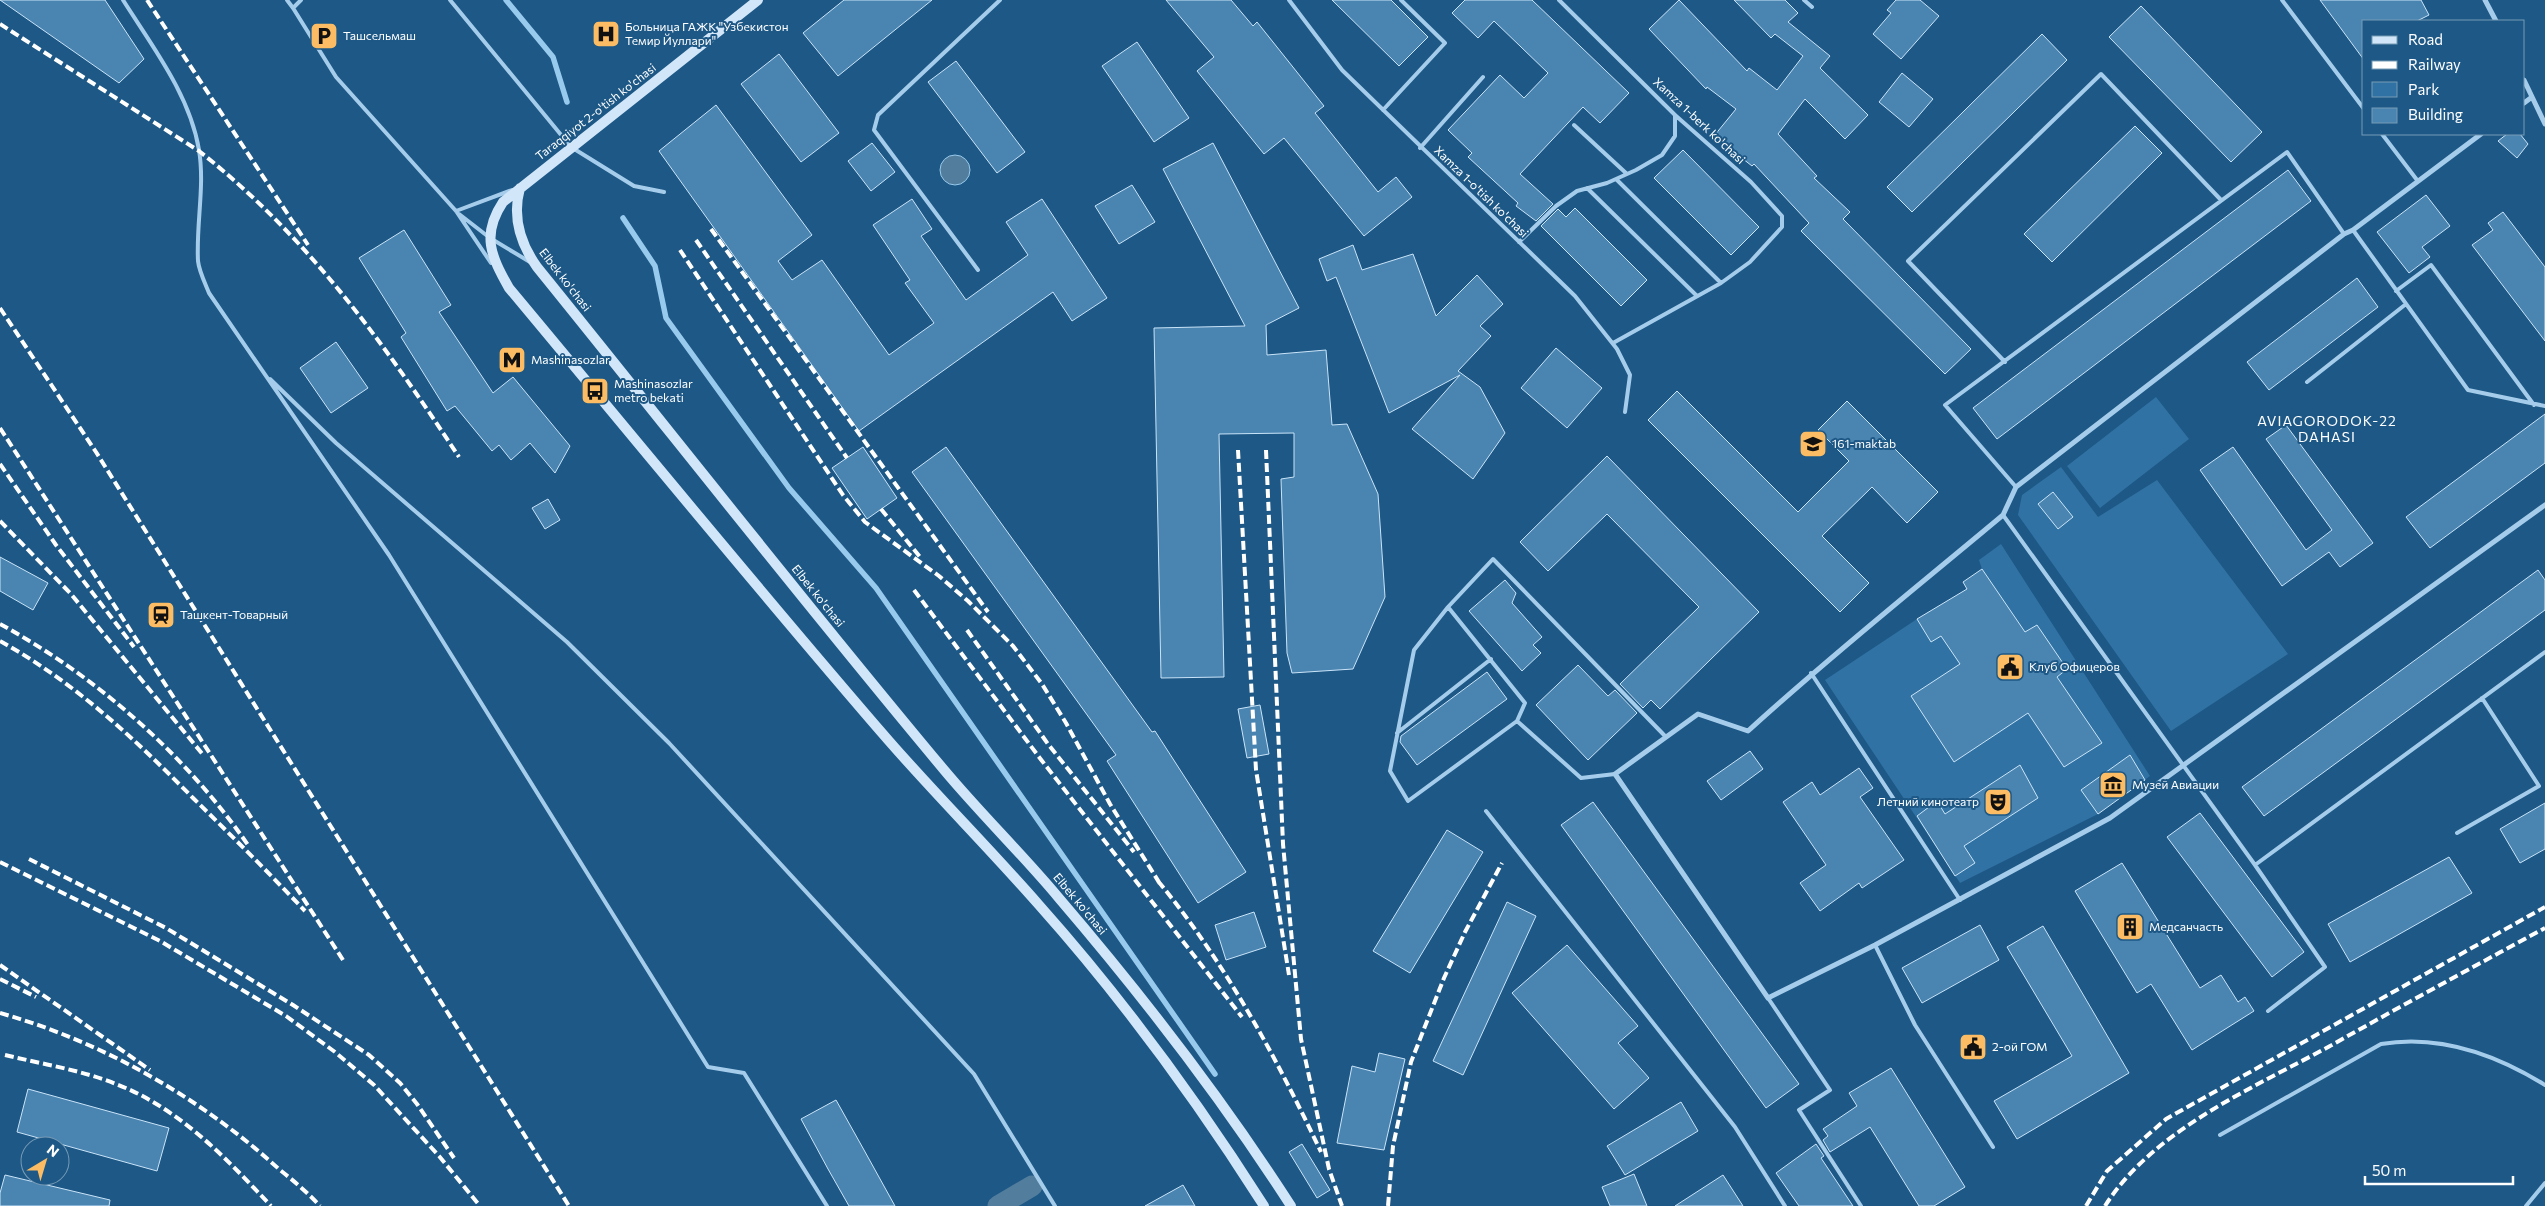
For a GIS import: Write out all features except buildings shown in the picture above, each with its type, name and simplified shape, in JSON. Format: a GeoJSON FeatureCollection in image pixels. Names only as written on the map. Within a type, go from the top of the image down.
{"type":"FeatureCollection","features":[{"type":"Feature","properties":{"kind":"main road","name":"Taraqqiyot 2-o'tish ko'chasi"},"geometry":{"type":"LineString","coordinates":[[520,187],[758,0]]}},
{"type":"Feature","properties":{"kind":"main road"},"geometry":{"type":"LineString","coordinates":[[520,187],[504,202],[494,215],[490,238],[497,267],[509,288],[856,703],[942,802],[1039,906],[1125,1011],[1208,1120],[1264,1206]]}},
{"type":"Feature","properties":{"kind":"main road","name":"Elbek ko'chasi"},"geometry":{"type":"LineString","coordinates":[[520,187],[516,206],[518,228],[525,248],[537,267],[955,784],[1057,895],[1143,1000],[1226,1108],[1291,1206]]}},
{"type":"Feature","properties":{"kind":"street"},"geometry":{"type":"LineString","coordinates":[[2485,0],[2495,20]]}},
{"type":"Feature","properties":{"kind":"street"},"geometry":{"type":"LineString","coordinates":[[2525,82],[2545,124]]}},
{"type":"Feature","properties":{"kind":"street"},"geometry":{"type":"LineString","coordinates":[[2525,102],[2532,97]]}},
{"type":"Feature","properties":{"kind":"street"},"geometry":{"type":"LineString","coordinates":[[2480,135],[2417,180],[2353,230],[2344,234],[2016,487],[2003,515],[1843,649],[1811,673],[1748,731],[1698,714],[1665,736],[1615,774],[1768,998],[1875,945],[2110,818],[2184,767],[2545,505]]}},
{"type":"Feature","properties":{"kind":"lane"},"geometry":{"type":"LineString","coordinates":[[123,0],[186,105],[194,128],[199,151],[201,177],[198,263],[209,293],[262,373],[389,555],[708,1067],[744,1073],[828,1206]]}},
{"type":"Feature","properties":{"kind":"lane"},"geometry":{"type":"LineString","coordinates":[[287,0],[336,77],[456,211],[509,288]]}},
{"type":"Feature","properties":{"kind":"lane"},"geometry":{"type":"LineString","coordinates":[[293,8],[301,0]]}},
{"type":"Feature","properties":{"kind":"lane"},"geometry":{"type":"LineString","coordinates":[[450,0],[571,147],[634,186],[664,192]]}},
{"type":"Feature","properties":{"kind":"lane"},"geometry":{"type":"LineString","coordinates":[[978,270],[874,130],[878,116],[1000,0]]}},
{"type":"Feature","properties":{"kind":"lane","name":"Xamza 1-o'tish ko'chasi"},"geometry":{"type":"LineString","coordinates":[[1289,0],[1342,70],[1420,148],[1575,296],[1613,343],[1630,375],[1625,412]]}},
{"type":"Feature","properties":{"kind":"lane"},"geometry":{"type":"LineString","coordinates":[[1383,110],[1445,43],[1401,0]]}},
{"type":"Feature","properties":{"kind":"lane","name":"Xamza 1-berk ko'chasi"},"geometry":{"type":"LineString","coordinates":[[1559,0],[1676,115],[1751,182],[1782,216],[1782,227],[1750,262],[1721,283],[1613,343]]}},
{"type":"Feature","properties":{"kind":"lane"},"geometry":{"type":"LineString","coordinates":[[1804,0],[1812,7]]}},
{"type":"Feature","properties":{"kind":"lane"},"geometry":{"type":"LineString","coordinates":[[2282,0],[2362,106]]}},
{"type":"Feature","properties":{"kind":"lane"},"geometry":{"type":"LineString","coordinates":[[2005,362],[1908,261],[2101,74],[2221,200]]}},
{"type":"Feature","properties":{"kind":"lane"},"geometry":{"type":"LineString","coordinates":[[1420,148],[1483,78]]}},
{"type":"Feature","properties":{"kind":"lane"},"geometry":{"type":"LineString","coordinates":[[1519,242],[1556,206],[1577,191],[1616,179],[1662,155],[1676,136],[1676,115]]}},
{"type":"Feature","properties":{"kind":"lane"},"geometry":{"type":"LineString","coordinates":[[1574,125],[1627,174]]}},
{"type":"Feature","properties":{"kind":"lane"},"geometry":{"type":"LineString","coordinates":[[2383,135],[2417,180]]}},
{"type":"Feature","properties":{"kind":"lane"},"geometry":{"type":"LineString","coordinates":[[2016,487],[1945,406],[2287,152],[2344,234]]}},
{"type":"Feature","properties":{"kind":"lane"},"geometry":{"type":"LineString","coordinates":[[1616,179],[1721,283]]}},
{"type":"Feature","properties":{"kind":"lane"},"geometry":{"type":"LineString","coordinates":[[456,211],[520,187]]}},
{"type":"Feature","properties":{"kind":"lane"},"geometry":{"type":"LineString","coordinates":[[1587,188],[1697,296]]}},
{"type":"Feature","properties":{"kind":"lane"},"geometry":{"type":"LineString","coordinates":[[456,211],[490,238],[537,267]]}},
{"type":"Feature","properties":{"kind":"lane"},"geometry":{"type":"LineString","coordinates":[[2353,230],[2468,390],[2545,406]]}},
{"type":"Feature","properties":{"kind":"lane"},"geometry":{"type":"LineString","coordinates":[[2396,290],[2431,265],[2534,404]]}},
{"type":"Feature","properties":{"kind":"lane"},"geometry":{"type":"LineString","coordinates":[[2307,382],[2406,304]]}},
{"type":"Feature","properties":{"kind":"lane"},"geometry":{"type":"LineString","coordinates":[[262,373],[336,443],[567,642],[669,743],[974,1074],[1055,1206]]}},
{"type":"Feature","properties":{"kind":"lane"},"geometry":{"type":"LineString","coordinates":[[2003,515],[2255,865],[2325,967],[2268,1011]]}},
{"type":"Feature","properties":{"kind":"lane"},"geometry":{"type":"LineString","coordinates":[[1448,607],[1525,703],[1517,721],[1408,801],[1390,771],[1414,650],[1448,607],[1493,559],[1665,736]]}},
{"type":"Feature","properties":{"kind":"lane"},"geometry":{"type":"LineString","coordinates":[[2255,865],[2545,652]]}},
{"type":"Feature","properties":{"kind":"lane"},"geometry":{"type":"LineString","coordinates":[[1397,733],[1491,659]]}},
{"type":"Feature","properties":{"kind":"lane"},"geometry":{"type":"LineString","coordinates":[[1811,673],[1960,900]]}},
{"type":"Feature","properties":{"kind":"lane"},"geometry":{"type":"LineString","coordinates":[[2458,833],[2539,786],[2482,698]]}},
{"type":"Feature","properties":{"kind":"lane"},"geometry":{"type":"LineString","coordinates":[[1517,721],[1581,778],[1615,774]]}},
{"type":"Feature","properties":{"kind":"lane"},"geometry":{"type":"LineString","coordinates":[[1486,811],[1735,1127],[1785,1206]]}},
{"type":"Feature","properties":{"kind":"lane"},"geometry":{"type":"LineString","coordinates":[[1875,945],[1915,1026],[1993,1148]]}},
{"type":"Feature","properties":{"kind":"lane"},"geometry":{"type":"LineString","coordinates":[[1768,998],[1830,1090],[1799,1110],[1862,1206]]}},
{"type":"Feature","properties":{"kind":"lane"},"geometry":{"type":"LineString","coordinates":[[2220,1135],[2381,1044],[2402,1041],[2444,1044],[2473,1050],[2507,1063],[2545,1085]]}},
{"type":"Feature","properties":{"kind":"lane"},"geometry":{"type":"LineString","coordinates":[[2526,1206],[2545,1182]]}},
{"type":"Feature","properties":{"kind":"green space"},"geometry":{"type":"Polygon","coordinates":[[[2156,397],[2189,439],[2100,508],[2067,466],[2156,397]]]}},
{"type":"Feature","properties":{"kind":"green space"},"geometry":{"type":"Polygon","coordinates":[[[2061,467],[2098,517],[2157,480],[2288,654],[2171,731],[2018,515],[2022,495],[2061,467]]]}},
{"type":"Feature","properties":{"kind":"green space"},"geometry":{"type":"Polygon","coordinates":[[[2001,544],[2150,776],[2098,814],[1960,883],[1825,680],[1917,619],[1967,589],[1963,582],[1982,569],[1979,560],[2001,544]]]}},
{"type":"Feature","properties":{"kind":"shaded area"},"geometry":{"type":"Polygon","coordinates":[[[955,155],[966,159],[970,170],[966,181],[955,185],[944,181],[940,170],[944,159],[955,155]]]}},
{"type":"Feature","properties":{"kind":"waterway"},"geometry":{"type":"LineString","coordinates":[[506,0],[553,57],[567,102]]}},
{"type":"Feature","properties":{"kind":"waterway"},"geometry":{"type":"LineString","coordinates":[[623,218],[655,266],[666,318],[789,488],[876,588],[1215,1074]]}},
{"type":"Feature","properties":{"kind":"waterway"},"geometry":{"type":"LineString","coordinates":[[998,1206],[1032,1186]]}},
{"type":"Feature","properties":{"kind":"railway"},"geometry":{"type":"LineString","coordinates":[[147,0],[308,245]]}},
{"type":"Feature","properties":{"kind":"railway"},"geometry":{"type":"LineString","coordinates":[[0,24],[199,151],[239,184],[310,256],[342,294],[402,373],[459,457]]}},
{"type":"Feature","properties":{"kind":"railway"},"geometry":{"type":"LineString","coordinates":[[711,229],[988,612]]}},
{"type":"Feature","properties":{"kind":"railway"},"geometry":{"type":"LineString","coordinates":[[696,240],[847,458]]}},
{"type":"Feature","properties":{"kind":"railway"},"geometry":{"type":"LineString","coordinates":[[680,250],[843,495],[865,522],[939,576],[968,601],[1013,646],[1042,684],[1066,723],[1110,804],[1162,887]]}},
{"type":"Feature","properties":{"kind":"railway"},"geometry":{"type":"LineString","coordinates":[[0,308],[96,452],[569,1206]]}},
{"type":"Feature","properties":{"kind":"railway"},"geometry":{"type":"LineString","coordinates":[[0,428],[343,960]]}},
{"type":"Feature","properties":{"kind":"railway"},"geometry":{"type":"LineString","coordinates":[[1238,450],[1256,770],[1289,975]]}},
{"type":"Feature","properties":{"kind":"railway"},"geometry":{"type":"LineString","coordinates":[[1266,450],[1283,844],[1301,1039],[1329,1169],[1342,1206]]}},
{"type":"Feature","properties":{"kind":"railway"},"geometry":{"type":"LineString","coordinates":[[0,464],[56,545],[134,647]]}},
{"type":"Feature","properties":{"kind":"railway"},"geometry":{"type":"LineString","coordinates":[[881,509],[920,557]]}},
{"type":"Feature","properties":{"kind":"railway"},"geometry":{"type":"LineString","coordinates":[[0,521],[71,594],[204,756]]}},
{"type":"Feature","properties":{"kind":"railway"},"geometry":{"type":"LineString","coordinates":[[914,590],[1039,757],[1242,1017]]}},
{"type":"Feature","properties":{"kind":"railway"},"geometry":{"type":"LineString","coordinates":[[0,624],[71,668],[137,720],[196,780],[248,845]]}},
{"type":"Feature","properties":{"kind":"railway"},"geometry":{"type":"LineString","coordinates":[[967,630],[1048,744],[1134,852]]}},
{"type":"Feature","properties":{"kind":"railway"},"geometry":{"type":"LineString","coordinates":[[0,641],[53,674],[126,733],[236,840],[305,911]]}},
{"type":"Feature","properties":{"kind":"railway"},"geometry":{"type":"LineString","coordinates":[[29,859],[166,928],[293,1005],[369,1055],[400,1083],[417,1104],[454,1158]]}},
{"type":"Feature","properties":{"kind":"railway"},"geometry":{"type":"LineString","coordinates":[[0,862],[160,941],[286,1016],[335,1052],[374,1085],[439,1156],[480,1206]]}},
{"type":"Feature","properties":{"kind":"railway"},"geometry":{"type":"LineString","coordinates":[[1388,1206],[1393,1146],[1411,1062],[1444,978],[1465,932],[1502,863]]}},
{"type":"Feature","properties":{"kind":"railway"},"geometry":{"type":"LineString","coordinates":[[1158,881],[1205,944],[1248,1011],[1286,1081],[1321,1152]]}},
{"type":"Feature","properties":{"kind":"railway"},"geometry":{"type":"LineString","coordinates":[[2086,1206],[2107,1171],[2166,1119],[2545,907]]}},
{"type":"Feature","properties":{"kind":"railway"},"geometry":{"type":"LineString","coordinates":[[2105,1206],[2125,1179],[2150,1155],[2177,1133],[2207,1113],[2545,928]]}},
{"type":"Feature","properties":{"kind":"railway"},"geometry":{"type":"LineString","coordinates":[[0,965],[150,1070]]}},
{"type":"Feature","properties":{"kind":"railway"},"geometry":{"type":"LineString","coordinates":[[0,979],[36,997]]}},
{"type":"Feature","properties":{"kind":"railway"},"geometry":{"type":"LineString","coordinates":[[0,1013],[38,1025],[113,1056],[184,1096],[250,1144],[301,1187],[320,1206]]}},
{"type":"Feature","properties":{"kind":"railway"},"geometry":{"type":"LineString","coordinates":[[5,1055],[89,1075],[139,1094],[181,1120],[200,1136],[237,1170],[271,1206]]}},
{"type":"Feature","properties":{"kind":"place","name":"Больница ГАЖК \"Узбекистон Темир Йуллари\""},"geometry":{"type":"Point","coordinates":[606,34]}},
{"type":"Feature","properties":{"kind":"place","name":"Ташсельмаш"},"geometry":{"type":"Point","coordinates":[324,36]}},
{"type":"Feature","properties":{"kind":"place","name":"Mashinasozlar"},"geometry":{"type":"Point","coordinates":[512,360]}},
{"type":"Feature","properties":{"kind":"place","name":"Mashinasozlar metro bekati"},"geometry":{"type":"Point","coordinates":[595,391]}},
{"type":"Feature","properties":{"kind":"place","name":"161-maktab"},"geometry":{"type":"Point","coordinates":[1813,444]}},
{"type":"Feature","properties":{"kind":"place","name":"Ташкент-Товарный"},"geometry":{"type":"Point","coordinates":[161,615]}},
{"type":"Feature","properties":{"kind":"place","name":"Клуб Офицеров"},"geometry":{"type":"Point","coordinates":[2010,667]}},
{"type":"Feature","properties":{"kind":"place","name":"Музей Авиации"},"geometry":{"type":"Point","coordinates":[2113,785]}},
{"type":"Feature","properties":{"kind":"place","name":"Летний кинотеатр"},"geometry":{"type":"Point","coordinates":[1998,802]}},
{"type":"Feature","properties":{"kind":"place","name":"Медсанчасть"},"geometry":{"type":"Point","coordinates":[2130,927]}},
{"type":"Feature","properties":{"kind":"place","name":"2-ой ГОМ"},"geometry":{"type":"Point","coordinates":[1973,1047]}},
{"type":"Feature","properties":{"kind":"district","name":"AVIAGORODOK-22 DAHASI"},"geometry":{"type":"Point","coordinates":[2327,430]}}]}
